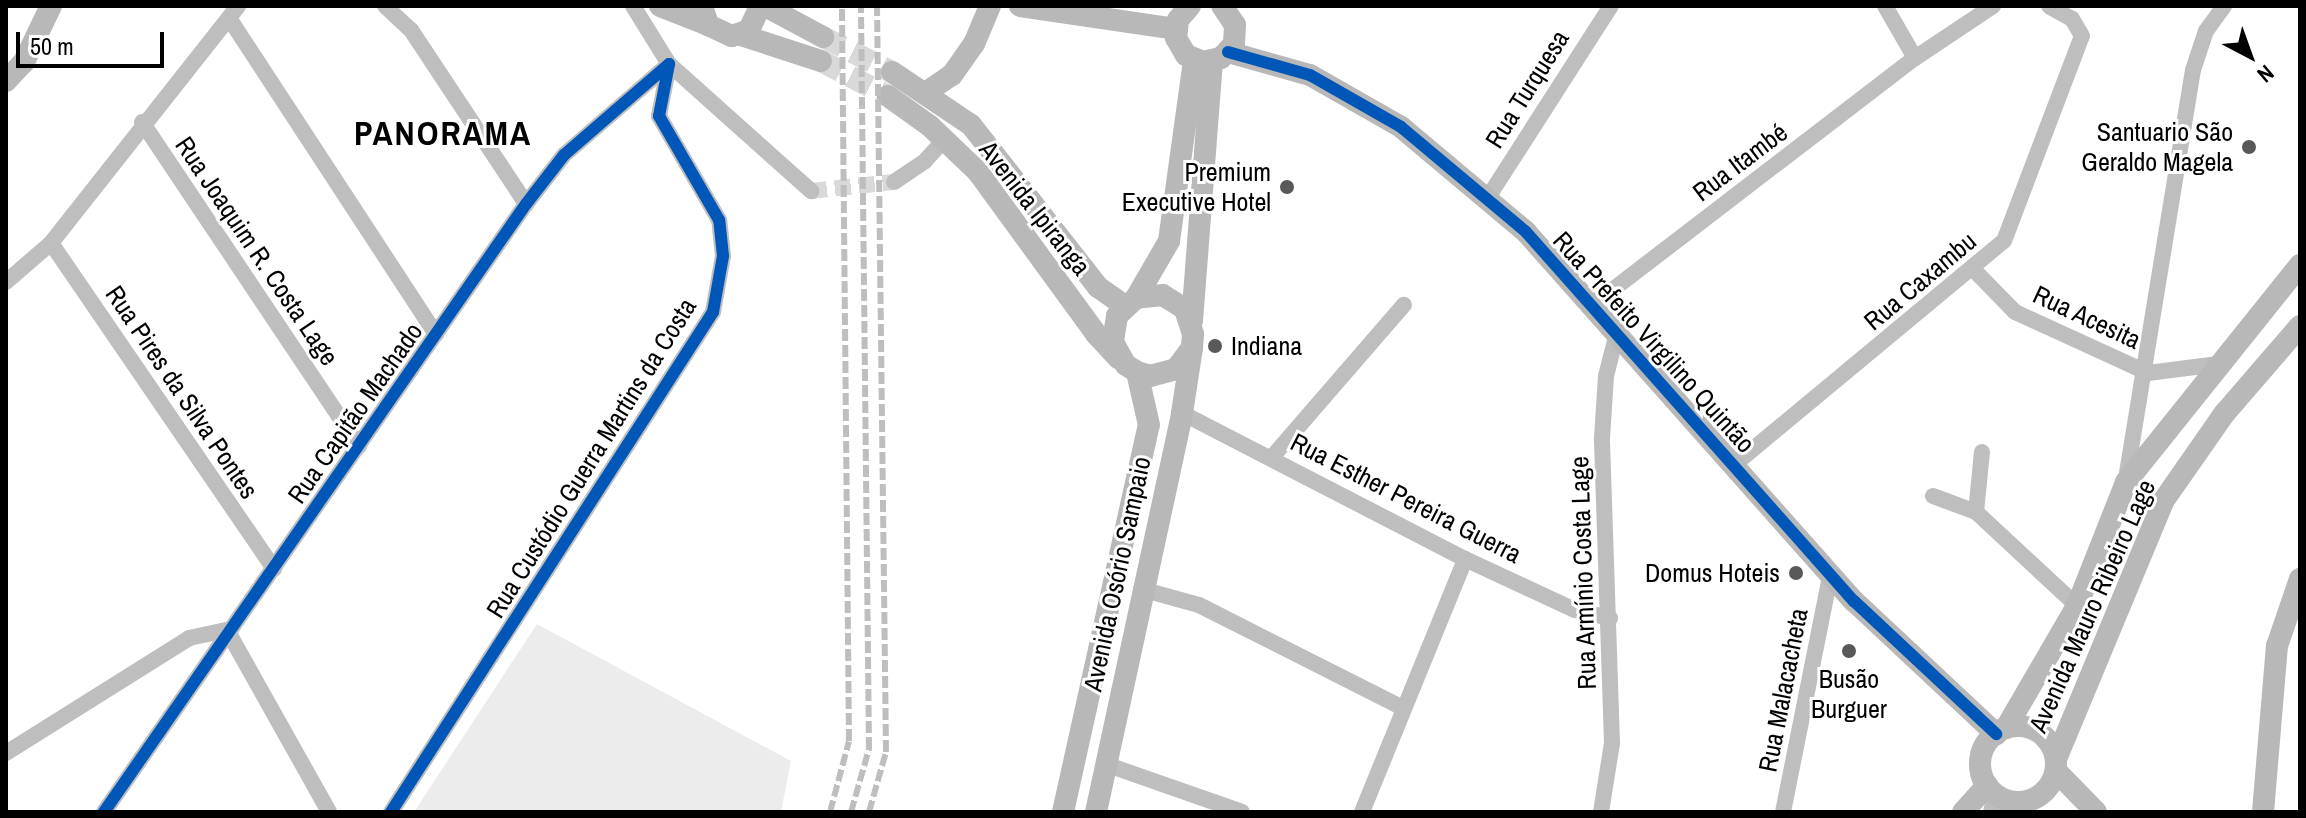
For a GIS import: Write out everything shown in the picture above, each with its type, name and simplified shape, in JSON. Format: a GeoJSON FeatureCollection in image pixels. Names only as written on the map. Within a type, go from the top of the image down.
{"type":"FeatureCollection","features":[{"type":"Feature","properties":{"kind":"street"},"geometry":{"type":"LineString","coordinates":[[6,81],[24,62],[51,6]]}},
{"type":"Feature","properties":{"kind":"street"},"geometry":{"type":"LineString","coordinates":[[385,6],[411,30],[526,204]]}},
{"type":"Feature","properties":{"kind":"street"},"geometry":{"type":"LineString","coordinates":[[633,6],[669,64],[811,191]]}},
{"type":"Feature","properties":{"kind":"street"},"geometry":{"type":"LineString","coordinates":[[660,6],[705,15],[723,36],[741,35],[821,61]]}},
{"type":"Feature","properties":{"kind":"street"},"geometry":{"type":"LineString","coordinates":[[741,35],[756,23],[763,6],[823,37]]}},
{"type":"Feature","properties":{"kind":"street"},"geometry":{"type":"LineString","coordinates":[[925,93],[952,75],[974,44],[990,6]]}},
{"type":"Feature","properties":{"kind":"street"},"geometry":{"type":"LineString","coordinates":[[1020,6],[1175,29]]}},
{"type":"Feature","properties":{"kind":"street"},"geometry":{"type":"LineString","coordinates":[[1190,6],[1175,29],[1180,47],[1211,58]]}},
{"type":"Feature","properties":{"kind":"street","name":"Rua Prefeito Virgilino Quintão"},"geometry":{"type":"LineString","coordinates":[[1222,6],[1235,25],[1272,61]]}},
{"type":"Feature","properties":{"kind":"street","name":"Rua Turquesa"},"geometry":{"type":"LineString","coordinates":[[1487,199],[1611,6]]}},
{"type":"Feature","properties":{"kind":"street"},"geometry":{"type":"LineString","coordinates":[[1885,6],[1915,58]]}},
{"type":"Feature","properties":{"kind":"street","name":"Rua Itambé"},"geometry":{"type":"LineString","coordinates":[[1594,304],[1915,58],[1993,6]]}},
{"type":"Feature","properties":{"kind":"street","name":"Rua Caxambu"},"geometry":{"type":"LineString","coordinates":[[1735,464],[2004,241],[2082,36],[2072,19],[2049,6]]}},
{"type":"Feature","properties":{"kind":"street"},"geometry":{"type":"LineString","coordinates":[[2126,482],[2148,373],[2193,70],[2206,31],[2224,6]]}},
{"type":"Feature","properties":{"kind":"street"},"geometry":{"type":"LineString","coordinates":[[6,282],[51,243],[142,122],[233,12],[436,334]]}},
{"type":"Feature","properties":{"kind":"street"},"geometry":{"type":"LineString","coordinates":[[1211,58],[1192,348],[1176,369],[1150,376],[1131,369],[1113,342],[1113,329],[1169,241],[1211,58],[1235,25]]}},
{"type":"Feature","properties":{"kind":"street","name":"Rua Prefeito Virgilino Quintão"},"geometry":{"type":"LineString","coordinates":[[1211,58],[1272,61],[1310,75],[1401,127],[1487,199],[1594,304],[1830,576],[2001,731]]}},
{"type":"Feature","properties":{"kind":"street","name":"Rua Capitão Machado"},"geometry":{"type":"LineString","coordinates":[[104,812],[227,630],[274,569],[526,204],[564,155],[669,64]]}},
{"type":"Feature","properties":{"kind":"street","name":"Rua Custódio Guerra Martins da Costa"},"geometry":{"type":"LineString","coordinates":[[391,812],[713,312],[723,256],[719,220],[659,116],[669,64]]}},
{"type":"Feature","properties":{"kind":"street","name":"Avenida Ipiranga"},"geometry":{"type":"LineString","coordinates":[[892,72],[925,93],[990,145],[1098,287],[1131,302]]}},
{"type":"Feature","properties":{"kind":"street","name":"Avenida Ipiranga"},"geometry":{"type":"LineString","coordinates":[[888,96],[944,140],[978,172],[1096,334],[1131,369]]}},
{"type":"Feature","properties":{"kind":"street","name":"Rua Joaquim R. Costa Lage"},"geometry":{"type":"LineString","coordinates":[[142,122],[359,446]]}},
{"type":"Feature","properties":{"kind":"street"},"geometry":{"type":"LineString","coordinates":[[894,182],[925,161],[944,140]]}},
{"type":"Feature","properties":{"kind":"street","name":"Rua Pires da Silva Pontes"},"geometry":{"type":"LineString","coordinates":[[51,243],[274,569]]}},
{"type":"Feature","properties":{"kind":"street","name":"Avenida Mauro Ribeiro Lage"},"geometry":{"type":"LineString","coordinates":[[2001,731],[2077,606],[2126,482],[2300,265]]}},
{"type":"Feature","properties":{"kind":"street","name":"Rua Acesita"},"geometry":{"type":"LineString","coordinates":[[1973,269],[2015,312],[2148,373]]}},
{"type":"Feature","properties":{"kind":"street"},"geometry":{"type":"LineString","coordinates":[[1131,302],[1163,295],[1175,300],[1192,321]]}},
{"type":"Feature","properties":{"kind":"street"},"geometry":{"type":"LineString","coordinates":[[1273,456],[1404,305]]}},
{"type":"Feature","properties":{"kind":"street","name":"Avenida Mauro Ribeiro Lage"},"geometry":{"type":"LineString","coordinates":[[2056,765],[2164,500],[2224,414],[2300,326]]}},
{"type":"Feature","properties":{"kind":"street","name":"Rua Armínio Costa Lage"},"geometry":{"type":"LineString","coordinates":[[1601,812],[1612,743],[1602,438],[1606,376],[1617,333]]}},
{"type":"Feature","properties":{"kind":"street","name":"Avenida Osório Sampaio"},"geometry":{"type":"LineString","coordinates":[[1096,812],[1141,589],[1182,413],[1192,348]]}},
{"type":"Feature","properties":{"kind":"street"},"geometry":{"type":"LineString","coordinates":[[2148,373],[2218,364]]}},
{"type":"Feature","properties":{"kind":"street","name":"Avenida Osório Sampaio"},"geometry":{"type":"LineString","coordinates":[[1063,812],[1149,425],[1131,369]]}},
{"type":"Feature","properties":{"kind":"street","name":"Rua Esther Pereira Guerra"},"geometry":{"type":"LineString","coordinates":[[1182,413],[1273,456],[1465,559],[1575,610],[1610,618]]}},
{"type":"Feature","properties":{"kind":"street"},"geometry":{"type":"LineString","coordinates":[[1976,512],[1982,452]]}},
{"type":"Feature","properties":{"kind":"street"},"geometry":{"type":"LineString","coordinates":[[1933,496],[1976,512],[2077,606]]}},
{"type":"Feature","properties":{"kind":"street"},"geometry":{"type":"LineString","coordinates":[[1362,812],[1401,707],[1465,559]]}},
{"type":"Feature","properties":{"kind":"street","name":"Rua Malacacheta"},"geometry":{"type":"LineString","coordinates":[[1783,812],[1830,576]]}},
{"type":"Feature","properties":{"kind":"street"},"geometry":{"type":"LineString","coordinates":[[2263,812],[2277,646],[2300,579]]}},
{"type":"Feature","properties":{"kind":"street"},"geometry":{"type":"LineString","coordinates":[[1141,589],[1199,605],[1401,707]]}},
{"type":"Feature","properties":{"kind":"street"},"geometry":{"type":"LineString","coordinates":[[6,753],[189,638],[227,630],[329,812]]}},
{"type":"Feature","properties":{"kind":"street"},"geometry":{"type":"LineString","coordinates":[[1991,797],[1982,752],[2001,731],[2032,729],[2044,736],[2056,765],[2096,812]]}},
{"type":"Feature","properties":{"kind":"street"},"geometry":{"type":"LineString","coordinates":[[1080,730],[1088,754],[1105,764],[1242,812]]}},
{"type":"Feature","properties":{"kind":"street"},"geometry":{"type":"LineString","coordinates":[[1963,812],[1991,797],[2034,806],[2056,765]]}},
{"type":"Feature","properties":{"kind":"shaded area"},"geometry":{"type":"Polygon","coordinates":[[[537,624],[791,761],[781,812],[414,812],[537,624]]]}},
{"type":"Feature","properties":{"kind":"tunnel"},"geometry":{"type":"LineString","coordinates":[[823,37],[892,72]]}},
{"type":"Feature","properties":{"kind":"tunnel"},"geometry":{"type":"LineString","coordinates":[[821,61],[888,96]]}},
{"type":"Feature","properties":{"kind":"tunnel"},"geometry":{"type":"LineString","coordinates":[[811,191],[894,182]]}},
{"type":"Feature","properties":{"kind":"railway"},"geometry":{"type":"LineString","coordinates":[[830,812],[849,741],[842,6]]}},
{"type":"Feature","properties":{"kind":"railway"},"geometry":{"type":"LineString","coordinates":[[851,812],[869,749],[861,6]]}},
{"type":"Feature","properties":{"kind":"railway"},"geometry":{"type":"LineString","coordinates":[[869,812],[886,752],[877,6]]}},
{"type":"Feature","properties":{"kind":"cycle path"},"geometry":{"type":"LineString","coordinates":[[1228,52],[1310,75],[1401,127],[1526,232],[1854,601],[1996,734]]}},
{"type":"Feature","properties":{"kind":"cycle path"},"geometry":{"type":"LineString","coordinates":[[104,812],[526,204],[564,155],[669,64]]}},
{"type":"Feature","properties":{"kind":"cycle path"},"geometry":{"type":"LineString","coordinates":[[391,812],[713,312],[723,256],[719,220],[659,116],[669,64]]}},
{"type":"Feature","properties":{"kind":"place","name":"Santuario São Geraldo Magela"},"geometry":{"type":"Point","coordinates":[2249,147]}},
{"type":"Feature","properties":{"kind":"place","name":"Premium Executive Hotel"},"geometry":{"type":"Point","coordinates":[1287,187]}},
{"type":"Feature","properties":{"kind":"place","name":"Indiana"},"geometry":{"type":"Point","coordinates":[1215,346]}},
{"type":"Feature","properties":{"kind":"place","name":"Domus Hoteis"},"geometry":{"type":"Point","coordinates":[1796,573]}},
{"type":"Feature","properties":{"kind":"place","name":"Busão Burguer"},"geometry":{"type":"Point","coordinates":[1849,651]}},
{"type":"Feature","properties":{"kind":"district","name":"PANORAMA"},"geometry":{"type":"Point","coordinates":[443,134]}}]}
